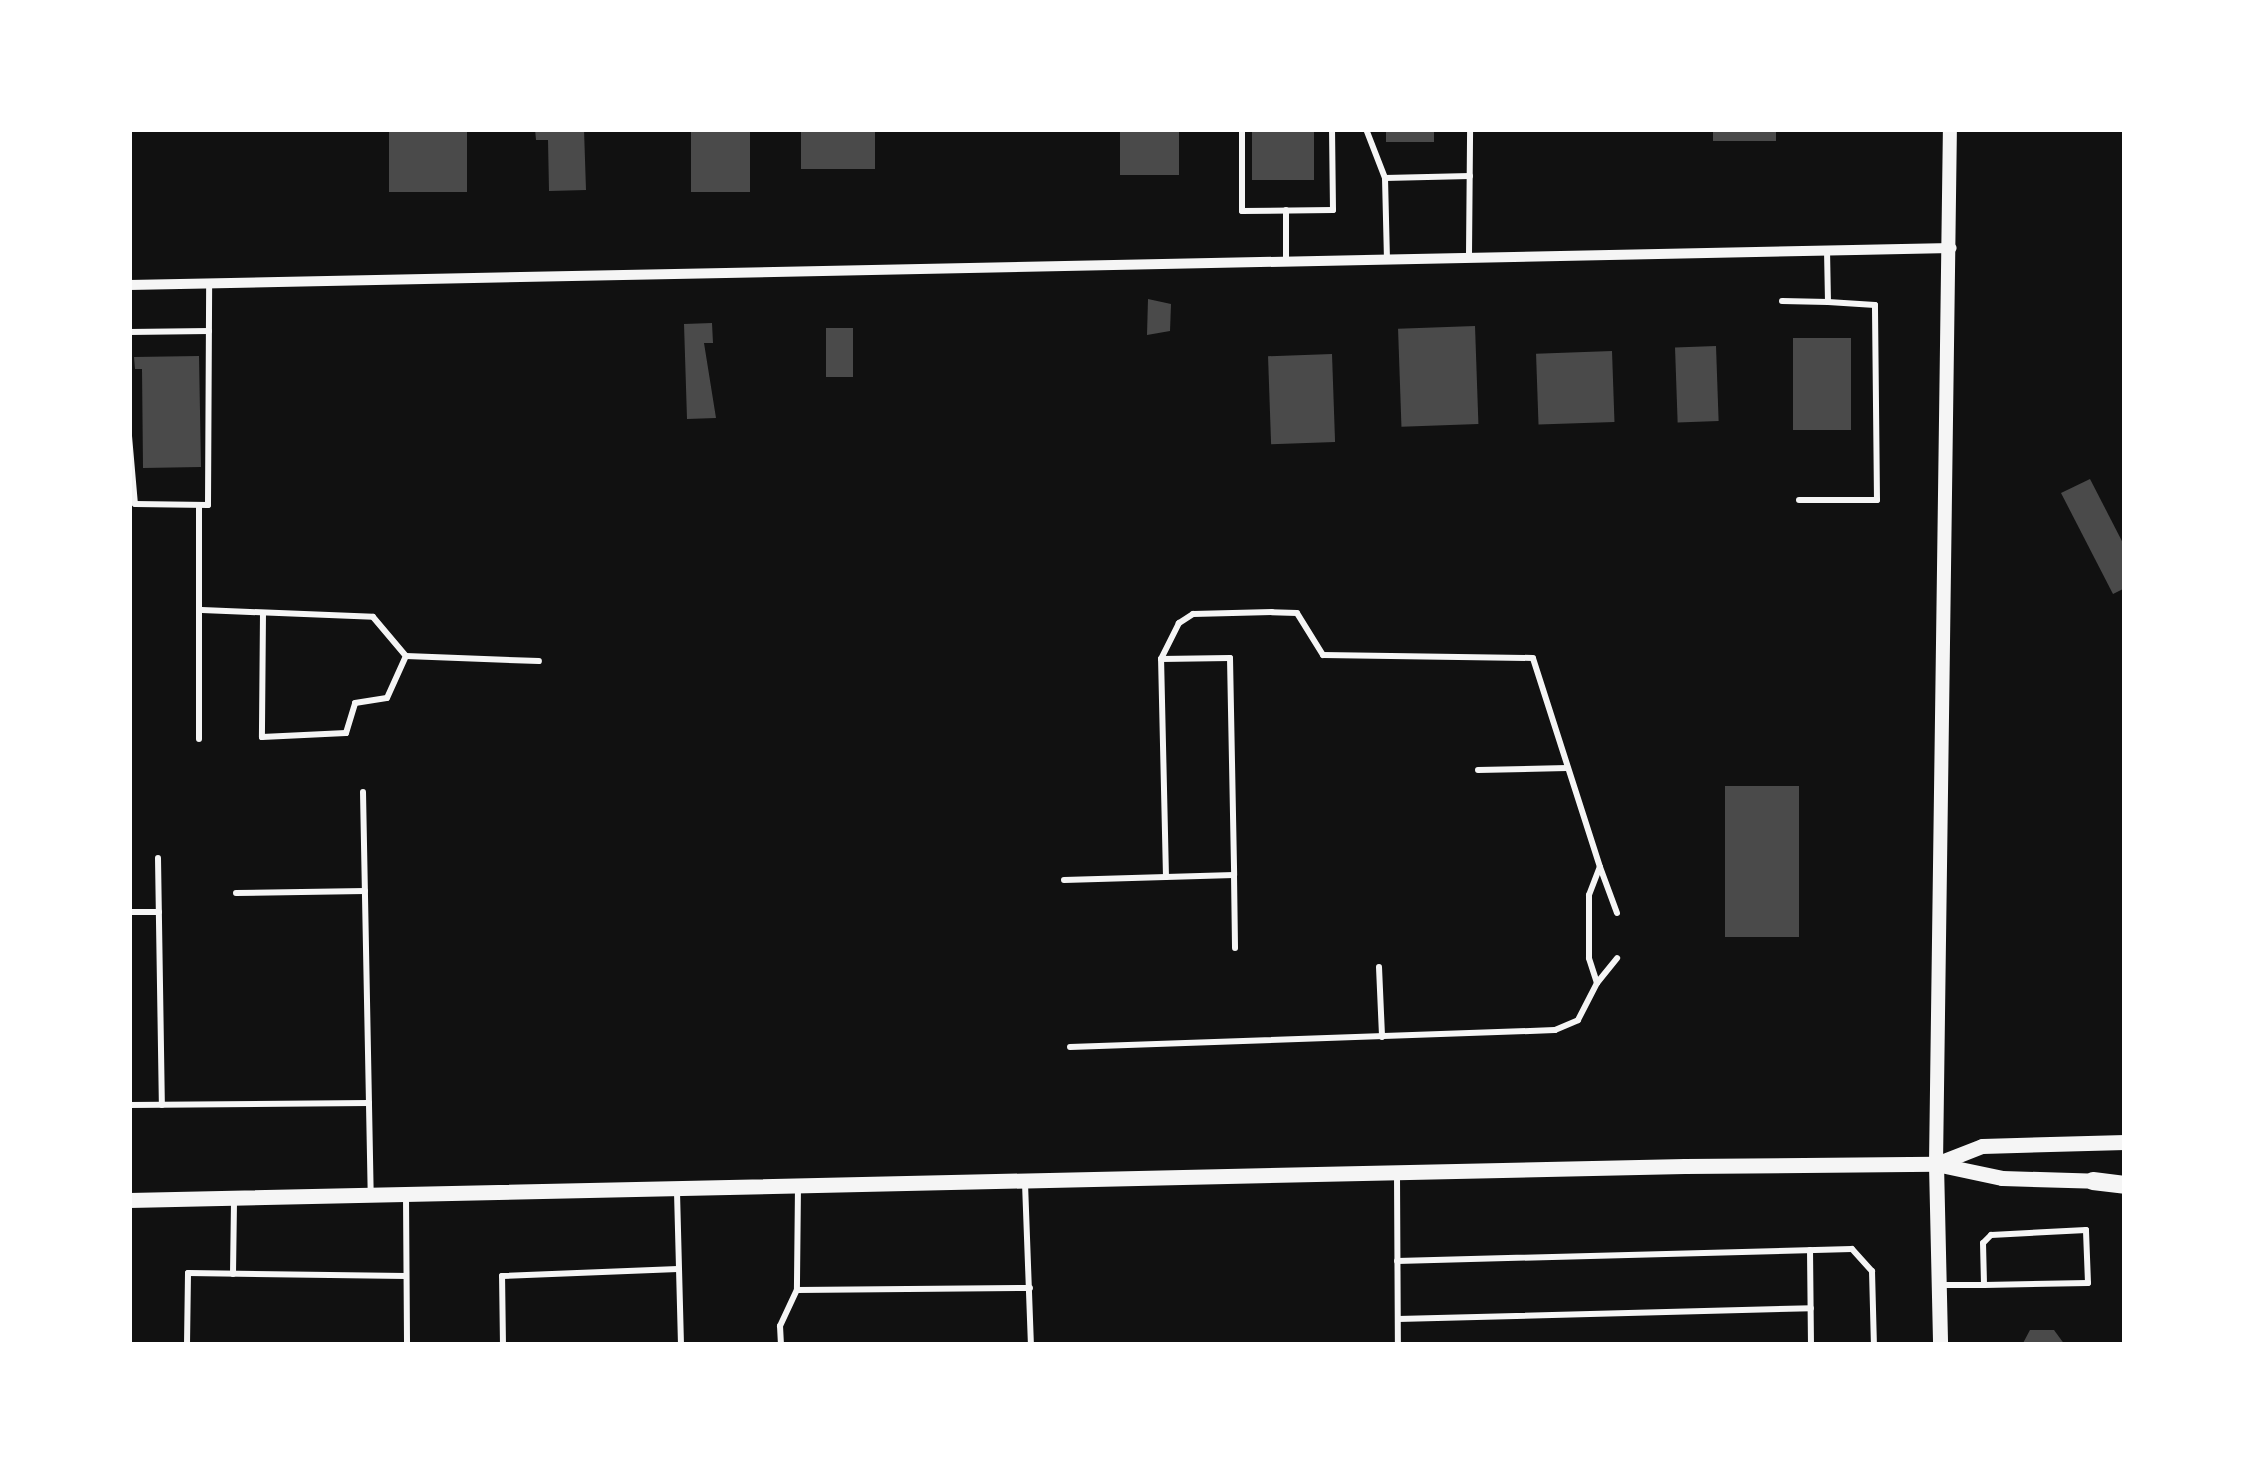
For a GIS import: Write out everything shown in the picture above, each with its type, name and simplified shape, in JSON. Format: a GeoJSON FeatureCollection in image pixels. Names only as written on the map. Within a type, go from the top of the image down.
{"type":"FeatureCollection","features":[{"type":"Feature","properties":{"kind":"highway"},"geometry":{"type":"LineString","coordinates":[[2092,1181],[2125,1183]]}},
{"type":"Feature","properties":{"kind":"main road"},"geometry":{"type":"LineString","coordinates":[[1936,1164],[1982,1146],[2125,1142]]}},
{"type":"Feature","properties":{"kind":"main road"},"geometry":{"type":"LineString","coordinates":[[1936,1164],[1940,1345]]}},
{"type":"Feature","properties":{"kind":"main road"},"geometry":{"type":"LineString","coordinates":[[129,1199],[1936,1164],[2002,1178],[2092,1181]]}},
{"type":"Feature","properties":{"kind":"street"},"geometry":{"type":"LineString","coordinates":[[1936,1164],[1952,248],[1950,129]]}},
{"type":"Feature","properties":{"kind":"street"},"geometry":{"type":"LineString","coordinates":[[129,285],[1952,248]]}},
{"type":"Feature","properties":{"kind":"lane"},"geometry":{"type":"LineString","coordinates":[[1242,129],[1242,211],[1333,210],[1332,129]]}},
{"type":"Feature","properties":{"kind":"lane"},"geometry":{"type":"LineString","coordinates":[[1366,129],[1385,178],[1387,261]]}},
{"type":"Feature","properties":{"kind":"lane"},"geometry":{"type":"LineString","coordinates":[[1469,259],[1470,129]]}},
{"type":"Feature","properties":{"kind":"lane"},"geometry":{"type":"LineString","coordinates":[[1385,178],[1470,176]]}},
{"type":"Feature","properties":{"kind":"lane"},"geometry":{"type":"LineString","coordinates":[[1280,263],[1286,210]]}},
{"type":"Feature","properties":{"kind":"lane"},"geometry":{"type":"LineString","coordinates":[[1827,250],[1828,302]]}},
{"type":"Feature","properties":{"kind":"lane"},"geometry":{"type":"LineString","coordinates":[[129,436],[135,504],[208,505],[209,284]]}},
{"type":"Feature","properties":{"kind":"lane"},"geometry":{"type":"LineString","coordinates":[[1782,301],[1875,305],[1876,500],[1799,500]]}},
{"type":"Feature","properties":{"kind":"lane"},"geometry":{"type":"LineString","coordinates":[[129,332],[209,331]]}},
{"type":"Feature","properties":{"kind":"lane"},"geometry":{"type":"LineString","coordinates":[[199,505],[199,739]]}},
{"type":"Feature","properties":{"kind":"lane"},"geometry":{"type":"LineString","coordinates":[[202,610],[373,617],[406,656],[539,661]]}},
{"type":"Feature","properties":{"kind":"lane"},"geometry":{"type":"LineString","coordinates":[[262,613],[262,737],[346,733],[355,703],[387,698],[406,656]]}},
{"type":"Feature","properties":{"kind":"lane"},"geometry":{"type":"LineString","coordinates":[[1166,877],[1161,659],[1185,617],[1297,613],[1323,655],[1516,653],[1542,669],[1567,768],[1617,913]]}},
{"type":"Feature","properties":{"kind":"lane"},"geometry":{"type":"LineString","coordinates":[[1161,659],[1230,658],[1235,948]]}},
{"type":"Feature","properties":{"kind":"lane"},"geometry":{"type":"LineString","coordinates":[[1478,770],[1567,768]]}},
{"type":"Feature","properties":{"kind":"lane"},"geometry":{"type":"LineString","coordinates":[[363,791],[371,1195]]}},
{"type":"Feature","properties":{"kind":"lane"},"geometry":{"type":"LineString","coordinates":[[158,859],[162,1105]]}},
{"type":"Feature","properties":{"kind":"lane"},"geometry":{"type":"LineString","coordinates":[[1598,983],[1588,958],[1589,895],[1600,867]]}},
{"type":"Feature","properties":{"kind":"lane"},"geometry":{"type":"LineString","coordinates":[[1064,880],[1234,874]]}},
{"type":"Feature","properties":{"kind":"lane"},"geometry":{"type":"LineString","coordinates":[[236,893],[365,891]]}},
{"type":"Feature","properties":{"kind":"lane"},"geometry":{"type":"LineString","coordinates":[[129,912],[159,913]]}},
{"type":"Feature","properties":{"kind":"lane"},"geometry":{"type":"LineString","coordinates":[[1070,1047],[1565,1028],[1617,958]]}},
{"type":"Feature","properties":{"kind":"lane"},"geometry":{"type":"LineString","coordinates":[[1379,967],[1382,1037]]}},
{"type":"Feature","properties":{"kind":"lane"},"geometry":{"type":"LineString","coordinates":[[129,1105],[369,1103]]}},
{"type":"Feature","properties":{"kind":"lane"},"geometry":{"type":"LineString","coordinates":[[1397,1174],[1398,1345]]}},
{"type":"Feature","properties":{"kind":"lane"},"geometry":{"type":"LineString","coordinates":[[1024,1183],[1031,1345]]}},
{"type":"Feature","properties":{"kind":"lane"},"geometry":{"type":"LineString","coordinates":[[781,1345],[797,1290],[798,1186]]}},
{"type":"Feature","properties":{"kind":"lane"},"geometry":{"type":"LineString","coordinates":[[676,1188],[681,1345]]}},
{"type":"Feature","properties":{"kind":"lane"},"geometry":{"type":"LineString","coordinates":[[406,1194],[407,1345]]}},
{"type":"Feature","properties":{"kind":"lane"},"geometry":{"type":"LineString","coordinates":[[233,1274],[234,1197]]}},
{"type":"Feature","properties":{"kind":"lane"},"geometry":{"type":"LineString","coordinates":[[1939,1285],[1984,1285],[2088,1283],[2086,1230],[1991,1234],[1983,1243],[1984,1285]]}},
{"type":"Feature","properties":{"kind":"lane"},"geometry":{"type":"LineString","coordinates":[[1397,1262],[1852,1249],[1872,1271],[1874,1345]]}},
{"type":"Feature","properties":{"kind":"lane"},"geometry":{"type":"LineString","coordinates":[[1810,1250],[1811,1345]]}},
{"type":"Feature","properties":{"kind":"lane"},"geometry":{"type":"LineString","coordinates":[[503,1345],[502,1276],[678,1269]]}},
{"type":"Feature","properties":{"kind":"lane"},"geometry":{"type":"LineString","coordinates":[[187,1345],[188,1273],[406,1276]]}},
{"type":"Feature","properties":{"kind":"lane"},"geometry":{"type":"LineString","coordinates":[[797,1290],[1030,1288]]}},
{"type":"Feature","properties":{"kind":"lane"},"geometry":{"type":"LineString","coordinates":[[1398,1318],[1811,1308]]}},
{"type":"Feature","properties":{"kind":"building"},"geometry":{"type":"Polygon","coordinates":[[[389,129],[467,129],[467,192],[389,192],[389,129]]]}},
{"type":"Feature","properties":{"kind":"building"},"geometry":{"type":"Polygon","coordinates":[[[535,129],[584,129],[586,190],[549,191],[548,140],[536,140],[535,129]]]}},
{"type":"Feature","properties":{"kind":"building"},"geometry":{"type":"Polygon","coordinates":[[[691,129],[750,129],[750,192],[691,192],[691,129]]]}},
{"type":"Feature","properties":{"kind":"building"},"geometry":{"type":"Polygon","coordinates":[[[801,129],[875,129],[875,169],[801,169],[801,129]]]}},
{"type":"Feature","properties":{"kind":"building"},"geometry":{"type":"Polygon","coordinates":[[[1120,129],[1179,129],[1179,175],[1120,175],[1120,129]]]}},
{"type":"Feature","properties":{"kind":"building"},"geometry":{"type":"Polygon","coordinates":[[[1252,129],[1314,129],[1314,180],[1252,180],[1252,129]]]}},
{"type":"Feature","properties":{"kind":"building"},"geometry":{"type":"Polygon","coordinates":[[[1386,129],[1434,129],[1434,142],[1386,142],[1386,129]]]}},
{"type":"Feature","properties":{"kind":"building"},"geometry":{"type":"Polygon","coordinates":[[[1713,129],[1776,129],[1776,141],[1713,141],[1713,129]]]}},
{"type":"Feature","properties":{"kind":"building"},"geometry":{"type":"Polygon","coordinates":[[[1148,299],[1171,304],[1170,331],[1147,335],[1148,299]]]}},
{"type":"Feature","properties":{"kind":"building"},"geometry":{"type":"Polygon","coordinates":[[[712,323],[713,343],[704,343],[716,418],[687,419],[684,324],[712,323]]]}},
{"type":"Feature","properties":{"kind":"building"},"geometry":{"type":"Polygon","coordinates":[[[1475,326],[1478,424],[1401,427],[1398,329],[1475,326]]]}},
{"type":"Feature","properties":{"kind":"building"},"geometry":{"type":"Polygon","coordinates":[[[826,328],[853,328],[853,377],[826,377],[826,328]]]}},
{"type":"Feature","properties":{"kind":"building"},"geometry":{"type":"Polygon","coordinates":[[[1793,338],[1851,338],[1851,430],[1793,430],[1793,338]]]}},
{"type":"Feature","properties":{"kind":"building"},"geometry":{"type":"Polygon","coordinates":[[[1716,346],[1719,421],[1678,422],[1675,347],[1716,346]]]}},
{"type":"Feature","properties":{"kind":"building"},"geometry":{"type":"Polygon","coordinates":[[[1612,351],[1614,422],[1539,425],[1536,354],[1612,351]]]}},
{"type":"Feature","properties":{"kind":"building"},"geometry":{"type":"Polygon","coordinates":[[[1332,354],[1335,442],[1271,444],[1268,356],[1332,354]]]}},
{"type":"Feature","properties":{"kind":"building"},"geometry":{"type":"Polygon","coordinates":[[[199,356],[201,467],[143,468],[142,369],[135,369],[134,357],[199,356]]]}},
{"type":"Feature","properties":{"kind":"building"},"geometry":{"type":"Polygon","coordinates":[[[2090,479],[2125,547],[2125,588],[2113,594],[2061,493],[2090,479]]]}},
{"type":"Feature","properties":{"kind":"building"},"geometry":{"type":"Polygon","coordinates":[[[1725,786],[1799,786],[1799,937],[1725,937],[1725,786]]]}},
{"type":"Feature","properties":{"kind":"building"},"geometry":{"type":"Polygon","coordinates":[[[2030,1330],[2054,1330],[2065,1345],[2022,1345],[2030,1330]]]}}]}
